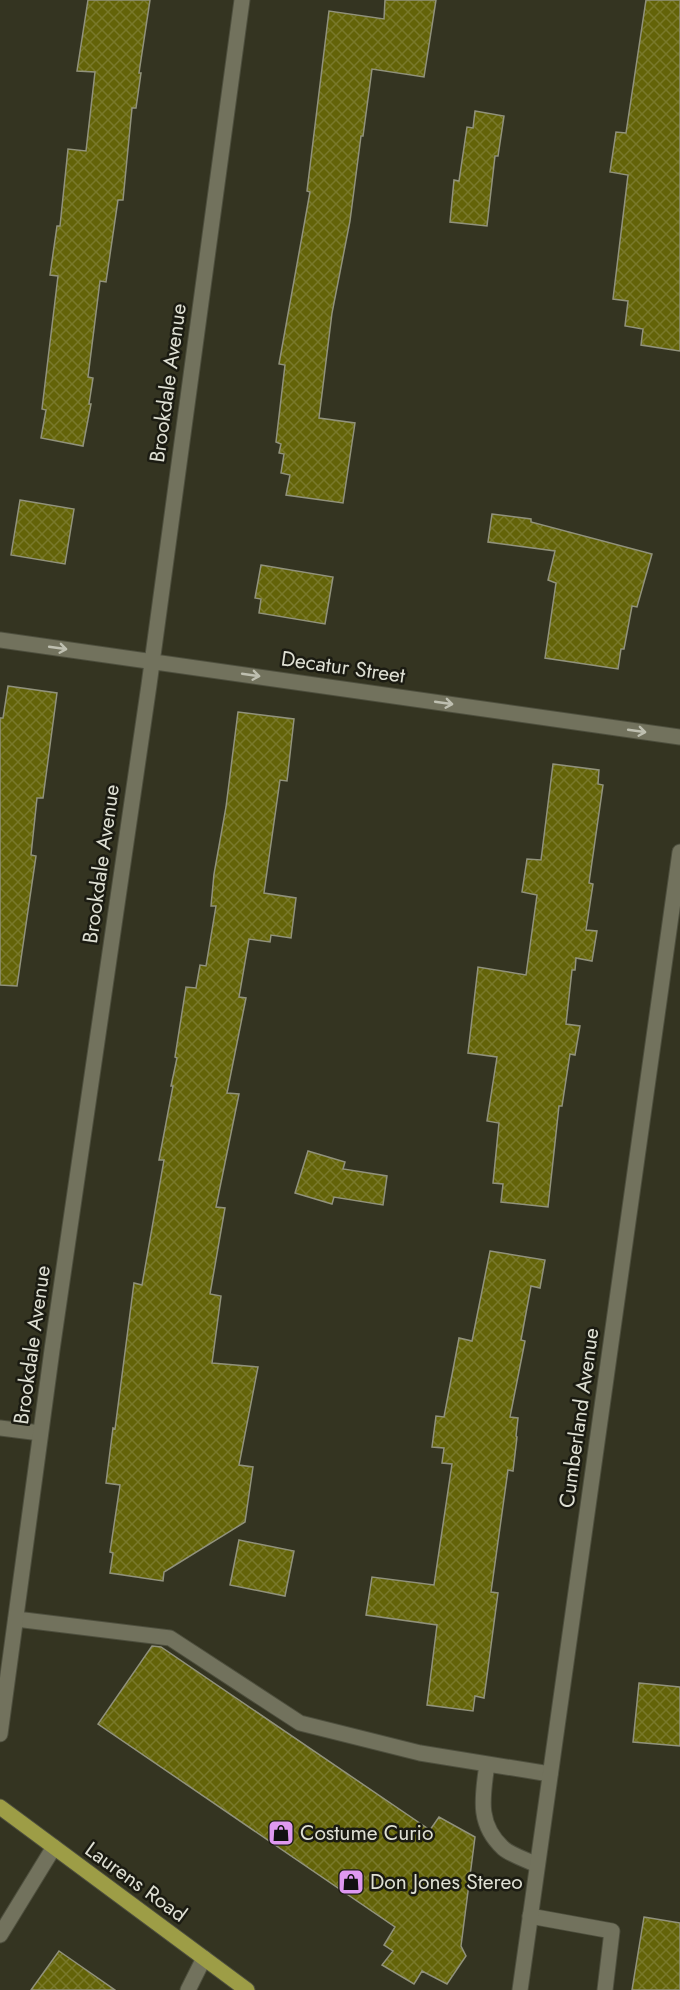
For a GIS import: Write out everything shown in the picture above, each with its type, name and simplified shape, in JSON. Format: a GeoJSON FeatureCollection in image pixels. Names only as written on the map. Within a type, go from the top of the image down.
{"type":"FeatureCollection","features":[{"type":"Feature","properties":{"kind":"main road","name":"Laurens Road"},"geometry":{"type":"LineString","coordinates":[[0,1807],[247,1990]]}},
{"type":"Feature","properties":{"kind":"street","name":"Brookdale Avenue"},"geometry":{"type":"LineString","coordinates":[[0,1734],[40,1433],[152,661],[242,0]]}},
{"type":"Feature","properties":{"kind":"street","name":"Decatur Street"},"geometry":{"type":"LineString","coordinates":[[0,640],[680,737]]}},
{"type":"Feature","properties":{"kind":"street","name":"Cumberland Avenue"},"geometry":{"type":"LineString","coordinates":[[520,1990],[680,852]]}},
{"type":"Feature","properties":{"kind":"street"},"geometry":{"type":"LineString","coordinates":[[0,1428],[40,1433]]}},
{"type":"Feature","properties":{"kind":"street"},"geometry":{"type":"LineString","coordinates":[[16,1619],[170,1638],[300,1723],[420,1753],[550,1774]]}},
{"type":"Feature","properties":{"kind":"street"},"geometry":{"type":"LineString","coordinates":[[487,1764],[482,1803],[486,1824],[504,1848],[537,1865]]}},
{"type":"Feature","properties":{"kind":"street"},"geometry":{"type":"LineString","coordinates":[[0,1935],[54,1847]]}},
{"type":"Feature","properties":{"kind":"street"},"geometry":{"type":"LineString","coordinates":[[530,1916],[612,1931],[605,1990]]}},
{"type":"Feature","properties":{"kind":"street"},"geometry":{"type":"LineString","coordinates":[[188,1990],[204,1958]]}},
{"type":"Feature","properties":{"kind":"building"},"geometry":{"type":"Polygon","coordinates":[[[88,0],[150,0],[136,108],[132,108],[123,200],[118,200],[106,282],[100,281],[88,377],[93,378],[89,404],[91,404],[83,446],[41,438],[46,410],[42,409],[58,276],[50,275],[57,226],[60,226],[68,149],[86,151],[95,72],[77,71],[88,0]]]}},
{"type":"Feature","properties":{"kind":"building"},"geometry":{"type":"Polygon","coordinates":[[[385,0],[436,0],[424,77],[372,69],[350,221],[332,313],[319,418],[355,423],[343,503],[286,495],[290,475],[281,473],[284,454],[279,453],[281,444],[276,442],[285,365],[279,364],[310,192],[307,191],[329,11],[384,19],[385,0]]]}},
{"type":"Feature","properties":{"kind":"building"},"geometry":{"type":"Polygon","coordinates":[[[646,0],[680,0],[680,351],[641,345],[643,329],[625,326],[628,301],[613,299],[628,175],[610,172],[616,132],[626,133],[646,0]]]}},
{"type":"Feature","properties":{"kind":"building"},"geometry":{"type":"Polygon","coordinates":[[[475,111],[504,116],[498,156],[495,156],[487,226],[450,222],[454,180],[459,181],[467,127],[473,128],[475,111]]]}},
{"type":"Feature","properties":{"kind":"building"},"geometry":{"type":"Polygon","coordinates":[[[20,500],[74,509],[65,564],[11,555],[20,500]]]}},
{"type":"Feature","properties":{"kind":"building"},"geometry":{"type":"Polygon","coordinates":[[[492,514],[531,519],[531,522],[652,554],[637,607],[632,606],[618,669],[545,658],[556,583],[548,580],[555,551],[488,542],[492,514]]]}},
{"type":"Feature","properties":{"kind":"building"},"geometry":{"type":"Polygon","coordinates":[[[261,565],[333,577],[325,624],[259,613],[261,599],[255,598],[261,565]]]}},
{"type":"Feature","properties":{"kind":"building"},"geometry":{"type":"Polygon","coordinates":[[[8,686],[57,693],[43,798],[37,798],[31,855],[36,856],[17,986],[0,985],[0,718],[3,718],[8,686]]]}},
{"type":"Feature","properties":{"kind":"building"},"geometry":{"type":"Polygon","coordinates":[[[238,712],[294,719],[287,781],[280,780],[264,893],[296,898],[291,938],[271,935],[270,942],[249,939],[239,997],[246,998],[227,1093],[239,1094],[216,1207],[225,1208],[210,1294],[221,1296],[212,1363],[258,1367],[239,1465],[253,1467],[245,1522],[164,1572],[163,1581],[110,1573],[113,1553],[110,1552],[120,1485],[106,1483],[134,1283],[142,1285],[164,1160],[159,1160],[173,1086],[171,1086],[186,987],[196,988],[200,965],[206,966],[216,906],[211,906],[214,874],[226,807],[238,712]]]}},
{"type":"Feature","properties":{"kind":"building"},"geometry":{"type":"Polygon","coordinates":[[[553,764],[599,770],[598,784],[603,785],[589,883],[593,884],[586,930],[597,931],[592,961],[576,958],[575,970],[572,970],[566,1024],[580,1026],[575,1055],[570,1054],[562,1106],[559,1106],[548,1207],[501,1202],[503,1184],[493,1183],[499,1123],[487,1121],[497,1057],[468,1053],[478,967],[526,975],[537,895],[522,892],[527,859],[541,860],[553,764]]]}},
{"type":"Feature","properties":{"kind":"building"},"geometry":{"type":"Polygon","coordinates":[[[308,1151],[345,1162],[343,1169],[387,1176],[383,1205],[334,1197],[332,1204],[295,1193],[308,1151]]]}},
{"type":"Feature","properties":{"kind":"building"},"geometry":{"type":"Polygon","coordinates":[[[490,1251],[545,1260],[540,1288],[531,1286],[521,1340],[525,1341],[510,1417],[518,1418],[513,1471],[508,1470],[491,1592],[498,1593],[484,1698],[475,1696],[473,1711],[427,1705],[437,1625],[366,1615],[372,1577],[434,1585],[452,1464],[442,1463],[444,1448],[432,1447],[436,1416],[444,1417],[459,1338],[472,1341],[490,1251]]]}},
{"type":"Feature","properties":{"kind":"building"},"geometry":{"type":"Polygon","coordinates":[[[239,1540],[294,1551],[285,1596],[230,1585],[239,1540]]]}},
{"type":"Feature","properties":{"kind":"building"},"geometry":{"type":"Polygon","coordinates":[[[152,1646],[161,1647],[430,1830],[439,1817],[475,1837],[461,1946],[466,1956],[447,1984],[422,1971],[414,1984],[382,1965],[393,1951],[384,1945],[395,1927],[98,1724],[152,1646]]]}},
{"type":"Feature","properties":{"kind":"building"},"geometry":{"type":"Polygon","coordinates":[[[639,1683],[680,1687],[680,1746],[633,1742],[639,1683]]]}},
{"type":"Feature","properties":{"kind":"building"},"geometry":{"type":"Polygon","coordinates":[[[644,1917],[680,1923],[680,1990],[632,1990],[644,1917]]]}},
{"type":"Feature","properties":{"kind":"building"},"geometry":{"type":"Polygon","coordinates":[[[59,1951],[115,1990],[31,1990],[59,1951]]]}},
{"type":"Feature","properties":{"kind":"place","name":"Costume Curio"},"geometry":{"type":"Point","coordinates":[281,1833]}},
{"type":"Feature","properties":{"kind":"place","name":"Don Jones Stereo"},"geometry":{"type":"Point","coordinates":[351,1882]}}]}
